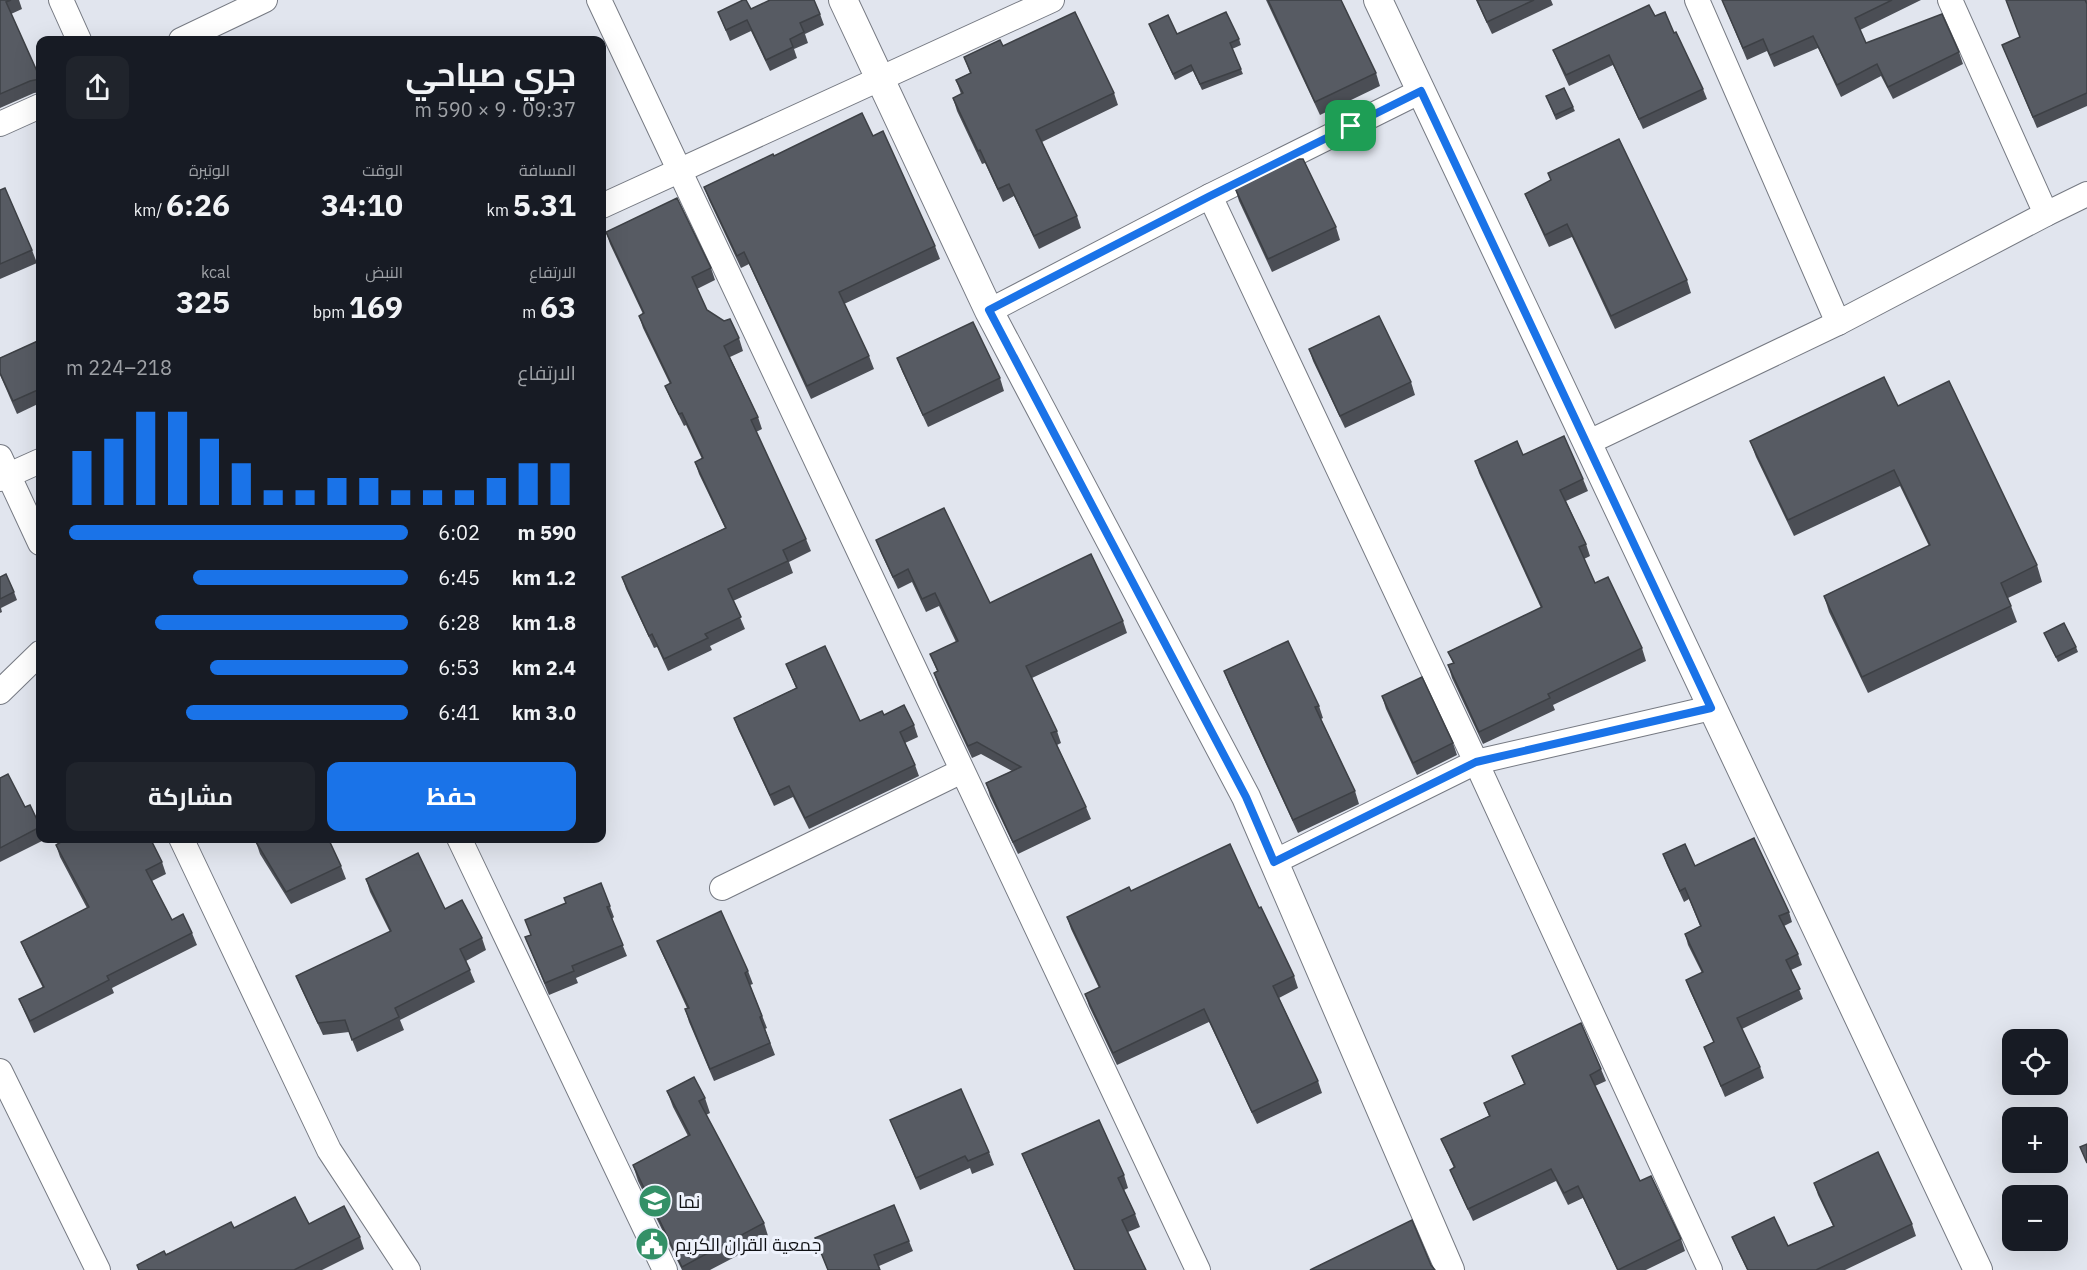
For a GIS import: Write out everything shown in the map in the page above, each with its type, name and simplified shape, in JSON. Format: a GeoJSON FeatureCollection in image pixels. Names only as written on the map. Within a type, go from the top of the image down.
{"type":"FeatureCollection","features":[{"type":"Feature","properties":{"kind":"street"},"geometry":{"type":"LineString","coordinates":[[61,0],[77,36]]}},
{"type":"Feature","properties":{"kind":"street"},"geometry":{"type":"LineString","coordinates":[[189,36],[265,0]]}},
{"type":"Feature","properties":{"kind":"street"},"geometry":{"type":"LineString","coordinates":[[599,0],[1198,1270]]}},
{"type":"Feature","properties":{"kind":"street"},"geometry":{"type":"LineString","coordinates":[[843,0],[989,310],[1246,797],[1450,1270]]}},
{"type":"Feature","properties":{"kind":"street"},"geometry":{"type":"LineString","coordinates":[[606,204],[1052,0]]}},
{"type":"Feature","properties":{"kind":"street"},"geometry":{"type":"LineString","coordinates":[[1378,0],[1978,1270]]}},
{"type":"Feature","properties":{"kind":"street"},"geometry":{"type":"LineString","coordinates":[[1697,0],[1838,323]]}},
{"type":"Feature","properties":{"kind":"street"},"geometry":{"type":"LineString","coordinates":[[1950,0],[2046,213]]}},
{"type":"Feature","properties":{"kind":"street"},"geometry":{"type":"LineString","coordinates":[[989,310],[1421,91]]}},
{"type":"Feature","properties":{"kind":"street"},"geometry":{"type":"LineString","coordinates":[[0,124],[36,108]]}},
{"type":"Feature","properties":{"kind":"street"},"geometry":{"type":"LineString","coordinates":[[1587,443],[1838,323],[2046,213],[2087,194]]}},
{"type":"Feature","properties":{"kind":"street"},"geometry":{"type":"LineString","coordinates":[[1210,196],[1476,762],[1710,1270]]}},
{"type":"Feature","properties":{"kind":"street"},"geometry":{"type":"LineString","coordinates":[[36,462],[3,471],[36,535]]}},
{"type":"Feature","properties":{"kind":"street"},"geometry":{"type":"LineString","coordinates":[[0,692],[36,657]]}},
{"type":"Feature","properties":{"kind":"street"},"geometry":{"type":"LineString","coordinates":[[1274,862],[1476,762],[1711,708]]}},
{"type":"Feature","properties":{"kind":"street"},"geometry":{"type":"LineString","coordinates":[[722,888],[962,771]]}},
{"type":"Feature","properties":{"kind":"street"},"geometry":{"type":"LineString","coordinates":[[183,843],[329,1150],[408,1270]]}},
{"type":"Feature","properties":{"kind":"street"},"geometry":{"type":"LineString","coordinates":[[461,843],[665,1270]]}},
{"type":"Feature","properties":{"kind":"street"},"geometry":{"type":"LineString","coordinates":[[0,1071],[98,1270]]}},
{"type":"Feature","properties":{"kind":"building"},"geometry":{"type":"Polygon","coordinates":[[[0,0],[11,0],[6,2],[36,70],[36,80],[0,94],[0,0]]]}},
{"type":"Feature","properties":{"kind":"building"},"geometry":{"type":"Polygon","coordinates":[[[746,0],[751,9],[770,0],[814,0],[820,14],[800,23],[804,32],[790,39],[793,47],[766,60],[747,20],[726,30],[718,12],[746,0]]]}},
{"type":"Feature","properties":{"kind":"building"},"geometry":{"type":"Polygon","coordinates":[[[1268,0],[1341,0],[1376,73],[1315,102],[1268,0]]]}},
{"type":"Feature","properties":{"kind":"building"},"geometry":{"type":"Polygon","coordinates":[[[1477,0],[1534,0],[1487,22],[1477,0]]]}},
{"type":"Feature","properties":{"kind":"building"},"geometry":{"type":"Polygon","coordinates":[[[1722,0],[1892,0],[1855,18],[1866,43],[1942,14],[1959,52],[1888,87],[1877,64],[1837,85],[1813,36],[1770,55],[1763,39],[1743,48],[1722,0]]]}},
{"type":"Feature","properties":{"kind":"building"},"geometry":{"type":"Polygon","coordinates":[[[2006,0],[2085,0],[2087,4],[2087,93],[2033,117],[2002,45],[2020,37],[2006,0]]]}},
{"type":"Feature","properties":{"kind":"building"},"geometry":{"type":"Polygon","coordinates":[[[1649,5],[1655,16],[1665,12],[1703,89],[1639,119],[1609,55],[1566,75],[1553,50],[1649,5]]]}},
{"type":"Feature","properties":{"kind":"building"},"geometry":{"type":"Polygon","coordinates":[[[1075,12],[1114,93],[1036,130],[1077,216],[1034,236],[1009,184],[998,189],[980,150],[978,151],[953,98],[963,93],[956,80],[971,73],[964,57],[1000,40],[1003,46],[1075,12]]]}},
{"type":"Feature","properties":{"kind":"building"},"geometry":{"type":"Polygon","coordinates":[[[1226,12],[1239,39],[1230,43],[1241,69],[1200,84],[1191,65],[1173,74],[1149,24],[1168,15],[1177,34],[1226,12]]]}},
{"type":"Feature","properties":{"kind":"building"},"geometry":{"type":"Polygon","coordinates":[[[1564,88],[1573,107],[1555,115],[1546,96],[1564,88]]]}},
{"type":"Feature","properties":{"kind":"building"},"geometry":{"type":"Polygon","coordinates":[[[862,113],[873,136],[883,131],[935,246],[839,292],[869,356],[807,386],[744,252],[737,256],[704,187],[862,113]]]}},
{"type":"Feature","properties":{"kind":"building"},"geometry":{"type":"Polygon","coordinates":[[[1619,139],[1687,280],[1611,316],[1567,224],[1545,235],[1525,194],[1551,180],[1548,173],[1619,139]]]}},
{"type":"Feature","properties":{"kind":"building"},"geometry":{"type":"Polygon","coordinates":[[[1295,159],[1303,159],[1336,227],[1268,259],[1235,188],[1295,159]]]}},
{"type":"Feature","properties":{"kind":"building"},"geometry":{"type":"Polygon","coordinates":[[[5,188],[32,250],[0,264],[0,190],[5,188]]]}},
{"type":"Feature","properties":{"kind":"building"},"geometry":{"type":"Polygon","coordinates":[[[677,198],[711,268],[692,277],[707,310],[724,321],[730,319],[739,338],[724,346],[758,417],[751,420],[806,539],[783,550],[788,561],[728,589],[741,617],[705,634],[708,638],[664,659],[652,634],[649,636],[622,577],[726,528],[695,462],[703,458],[682,413],[679,414],[665,386],[671,383],[639,316],[644,313],[606,232],[677,198]]]}},
{"type":"Feature","properties":{"kind":"building"},"geometry":{"type":"Polygon","coordinates":[[[1379,316],[1411,382],[1340,416],[1309,349],[1379,316]]]}},
{"type":"Feature","properties":{"kind":"building"},"geometry":{"type":"Polygon","coordinates":[[[973,322],[1000,378],[923,415],[897,358],[973,322]]]}},
{"type":"Feature","properties":{"kind":"building"},"geometry":{"type":"Polygon","coordinates":[[[36,342],[36,391],[13,401],[0,373],[0,358],[36,342]]]}},
{"type":"Feature","properties":{"kind":"building"},"geometry":{"type":"Polygon","coordinates":[[[1884,377],[1898,406],[1949,381],[2037,565],[2001,583],[2011,606],[1862,677],[1824,596],[1930,545],[1894,470],[1788,520],[1750,441],[1884,377]]]}},
{"type":"Feature","properties":{"kind":"building"},"geometry":{"type":"Polygon","coordinates":[[[1564,436],[1583,479],[1560,490],[1586,544],[1579,547],[1595,583],[1608,577],[1642,648],[1548,694],[1550,698],[1479,732],[1448,665],[1454,663],[1448,652],[1542,607],[1475,461],[1517,441],[1523,455],[1564,436]]]}},
{"type":"Feature","properties":{"kind":"building"},"geometry":{"type":"Polygon","coordinates":[[[944,508],[990,603],[1091,554],[1123,621],[1026,666],[1057,731],[1051,733],[1086,807],[1013,842],[986,783],[1021,767],[977,742],[968,746],[934,673],[938,671],[930,654],[958,641],[935,593],[922,599],[908,569],[893,577],[876,540],[944,508]]]}},
{"type":"Feature","properties":{"kind":"building"},"geometry":{"type":"Polygon","coordinates":[[[6,574],[14,592],[0,599],[0,577],[6,574]]]}},
{"type":"Feature","properties":{"kind":"building"},"geometry":{"type":"Polygon","coordinates":[[[2064,623],[2076,647],[2056,657],[2044,633],[2064,623]]]}},
{"type":"Feature","properties":{"kind":"building"},"geometry":{"type":"Polygon","coordinates":[[[1288,641],[1319,706],[1315,707],[1355,791],[1293,820],[1224,671],[1288,641]]]}},
{"type":"Feature","properties":{"kind":"building"},"geometry":{"type":"Polygon","coordinates":[[[825,646],[860,721],[882,711],[884,715],[904,705],[914,725],[900,732],[915,765],[805,818],[789,786],[770,795],[734,718],[797,688],[786,664],[825,646]]]}},
{"type":"Feature","properties":{"kind":"building"},"geometry":{"type":"Polygon","coordinates":[[[1422,677],[1453,743],[1413,763],[1382,696],[1422,677]]]}},
{"type":"Feature","properties":{"kind":"building"},"geometry":{"type":"Polygon","coordinates":[[[8,774],[25,807],[30,805],[36,818],[36,829],[0,848],[0,778],[8,774]]]}},
{"type":"Feature","properties":{"kind":"building"},"geometry":{"type":"Polygon","coordinates":[[[1754,838],[1789,912],[1779,916],[1798,954],[1786,960],[1800,989],[1737,1018],[1760,1067],[1721,1086],[1704,1047],[1714,1042],[1686,980],[1703,972],[1685,934],[1701,926],[1685,888],[1680,891],[1663,854],[1685,844],[1695,866],[1754,838]]]}},
{"type":"Feature","properties":{"kind":"building"},"geometry":{"type":"Polygon","coordinates":[[[59,843],[152,843],[162,862],[146,870],[172,920],[183,914],[192,933],[107,976],[109,980],[30,1021],[19,999],[44,987],[21,942],[89,907],[56,845],[59,843]]]}},
{"type":"Feature","properties":{"kind":"building"},"geometry":{"type":"Polygon","coordinates":[[[257,843],[330,843],[341,866],[286,892],[257,843]]]}},
{"type":"Feature","properties":{"kind":"building"},"geometry":{"type":"Polygon","coordinates":[[[1230,844],[1259,908],[1261,907],[1294,976],[1273,986],[1318,1081],[1252,1112],[1204,1009],[1113,1053],[1085,994],[1100,987],[1067,917],[1129,887],[1131,891],[1230,844]]]}},
{"type":"Feature","properties":{"kind":"building"},"geometry":{"type":"Polygon","coordinates":[[[418,853],[445,909],[462,900],[482,938],[460,949],[470,970],[395,1008],[399,1017],[352,1040],[345,1020],[318,1023],[296,976],[391,931],[366,879],[418,853]]]}},
{"type":"Feature","properties":{"kind":"building"},"geometry":{"type":"Polygon","coordinates":[[[601,883],[610,906],[607,907],[623,945],[572,966],[574,971],[545,983],[525,937],[531,935],[525,920],[566,903],[564,898],[601,883]]]}},
{"type":"Feature","properties":{"kind":"building"},"geometry":{"type":"Polygon","coordinates":[[[721,911],[748,971],[745,973],[770,1043],[710,1069],[685,1009],[689,1008],[657,941],[721,911]]]}},
{"type":"Feature","properties":{"kind":"building"},"geometry":{"type":"Polygon","coordinates":[[[1581,1023],[1601,1069],[1590,1075],[1640,1181],[1651,1176],[1681,1239],[1618,1270],[1578,1186],[1564,1193],[1551,1169],[1468,1209],[1450,1170],[1455,1167],[1441,1139],[1490,1116],[1484,1103],[1525,1084],[1512,1056],[1581,1023]]]}},
{"type":"Feature","properties":{"kind":"building"},"geometry":{"type":"Polygon","coordinates":[[[694,1077],[705,1098],[699,1101],[764,1223],[682,1267],[633,1165],[690,1135],[667,1091],[694,1077]]]}},
{"type":"Feature","properties":{"kind":"building"},"geometry":{"type":"Polygon","coordinates":[[[961,1089],[989,1152],[968,1161],[965,1156],[916,1178],[890,1120],[961,1089]]]}},
{"type":"Feature","properties":{"kind":"building"},"geometry":{"type":"Polygon","coordinates":[[[1099,1120],[1124,1175],[1118,1178],[1135,1214],[1122,1220],[1146,1270],[1075,1270],[1022,1154],[1099,1120]]]}},
{"type":"Feature","properties":{"kind":"building"},"geometry":{"type":"Polygon","coordinates":[[[2087,1144],[2087,1163],[2080,1147],[2087,1144]]]}},
{"type":"Feature","properties":{"kind":"building"},"geometry":{"type":"Polygon","coordinates":[[[1878,1152],[1912,1224],[1816,1270],[1748,1270],[1732,1237],[1774,1217],[1788,1246],[1834,1226],[1814,1183],[1878,1152]]]}},
{"type":"Feature","properties":{"kind":"building"},"geometry":{"type":"Polygon","coordinates":[[[295,1197],[309,1224],[344,1206],[360,1237],[294,1270],[139,1270],[137,1265],[164,1251],[166,1255],[231,1222],[234,1228],[295,1197]]]}},
{"type":"Feature","properties":{"kind":"building"},"geometry":{"type":"Polygon","coordinates":[[[894,1205],[909,1241],[874,1255],[880,1270],[828,1270],[815,1238],[894,1205]]]}},
{"type":"Feature","properties":{"kind":"building"},"geometry":{"type":"Polygon","coordinates":[[[1412,1220],[1435,1270],[1310,1270],[1412,1220]]]}},
{"type":"Feature","properties":{"kind":"place","name":"نما"},"geometry":{"type":"Point","coordinates":[655,1201]}},
{"type":"Feature","properties":{"kind":"place","name":"جمعية القران الكريم"},"geometry":{"type":"Point","coordinates":[652,1244]}},
{"type":"Feature","properties":{"kind":"route"},"geometry":{"type":"LineString","coordinates":[[1421,91],[1711,708],[1476,762],[1274,862],[1246,797],[989,310],[1351,126],[1421,91]]}}]}
